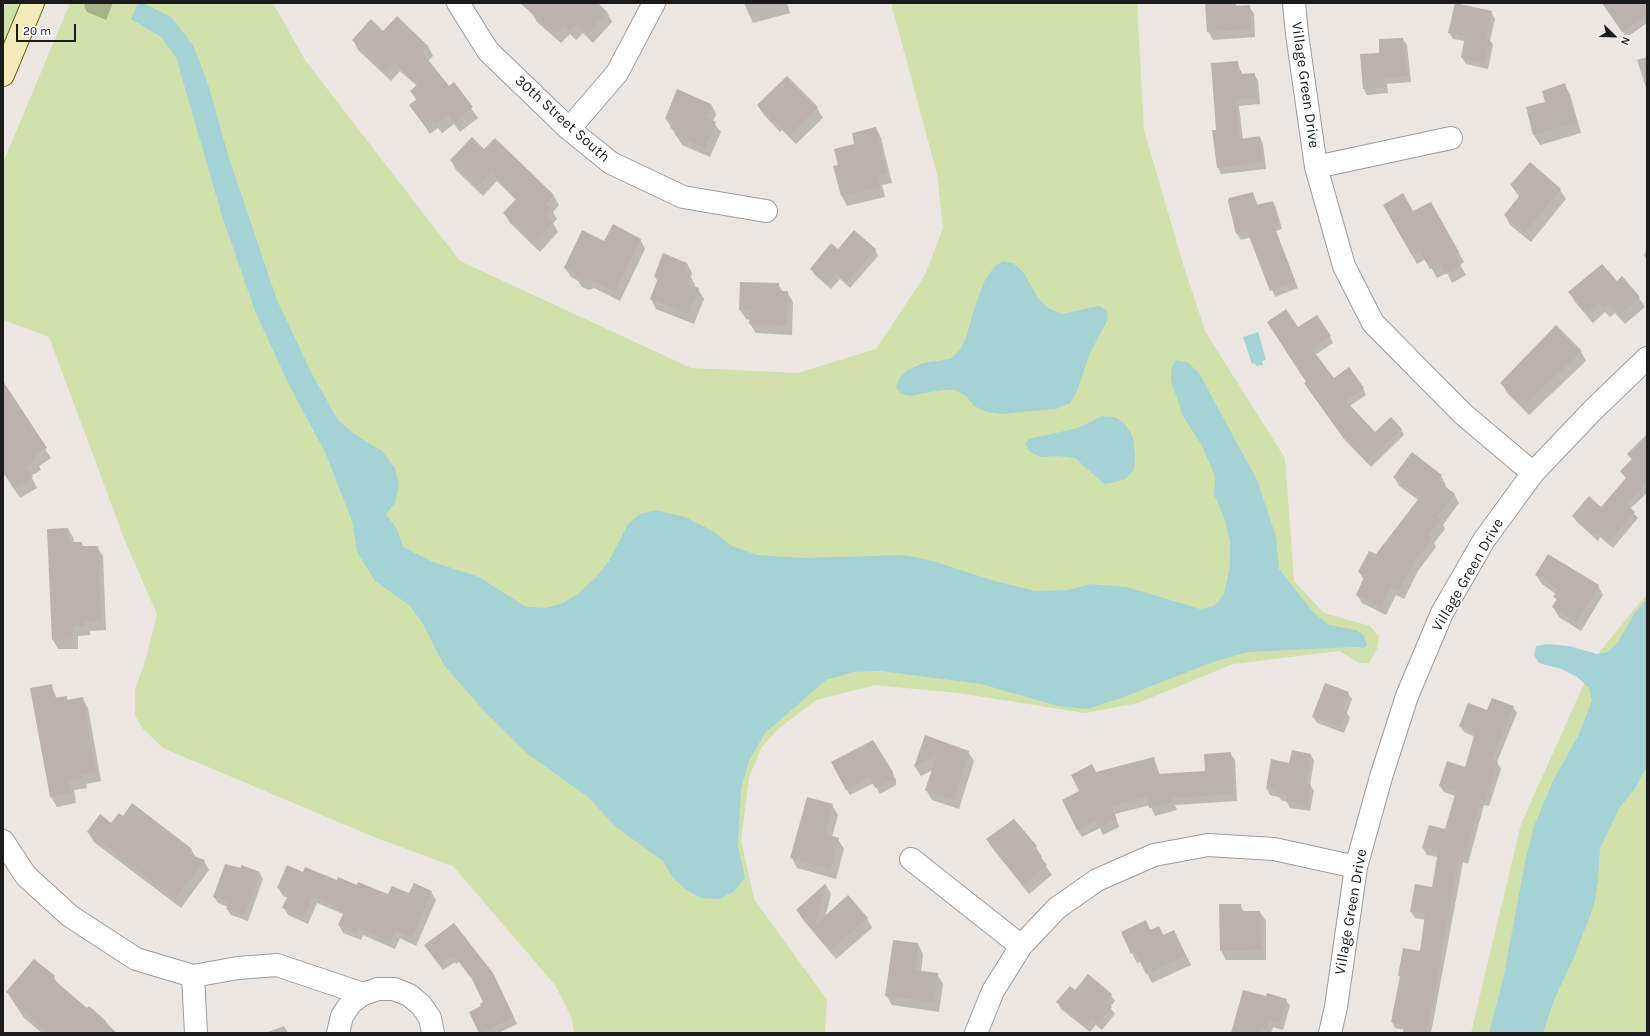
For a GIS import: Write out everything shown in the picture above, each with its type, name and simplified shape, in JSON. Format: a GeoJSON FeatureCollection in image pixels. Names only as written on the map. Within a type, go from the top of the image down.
{"type":"FeatureCollection","features":[{"type":"Feature","properties":{"kind":"street"},"geometry":{"type":"LineString","coordinates":[[3,75],[33,3]]}},
{"type":"Feature","properties":{"kind":"street","name":"30th Street South"},"geometry":{"type":"LineString","coordinates":[[458,3],[488,50],[569,129],[611,163],[683,197],[766,211]]}},
{"type":"Feature","properties":{"kind":"street"},"geometry":{"type":"LineString","coordinates":[[569,129],[618,72],[654,3]]}},
{"type":"Feature","properties":{"kind":"street","name":"Village Green Drive"},"geometry":{"type":"LineString","coordinates":[[1294,3],[1316,167],[1344,266],[1373,323],[1463,414],[1533,473],[1484,540],[1442,613],[1407,696],[1381,777],[1356,868],[1336,1007],[1330,1033]]}},
{"type":"Feature","properties":{"kind":"street","name":"Village Green Drive"},"geometry":{"type":"LineString","coordinates":[[1316,167],[1451,138]]}},
{"type":"Feature","properties":{"kind":"street"},"geometry":{"type":"LineString","coordinates":[[1533,473],[1593,410],[1647,358]]}},
{"type":"Feature","properties":{"kind":"street"},"geometry":{"type":"LineString","coordinates":[[3,841],[26,876],[70,916],[136,959],[192,976],[238,968],[277,965],[364,994]]}},
{"type":"Feature","properties":{"kind":"street"},"geometry":{"type":"LineString","coordinates":[[976,1033],[993,991],[1020,946],[1057,908],[1097,880],[1154,855],[1208,845],[1274,849],[1356,868]]}},
{"type":"Feature","properties":{"kind":"street"},"geometry":{"type":"LineString","coordinates":[[911,859],[1020,946]]}},
{"type":"Feature","properties":{"kind":"street"},"geometry":{"type":"LineString","coordinates":[[192,976],[196,1033]]}},
{"type":"Feature","properties":{"kind":"street"},"geometry":{"type":"LineString","coordinates":[[338,1033],[342,1016],[351,1003],[364,994],[378,989],[394,989],[409,995],[421,1005],[430,1018],[433,1033]]}},
{"type":"Feature","properties":{"kind":"green space"},"geometry":{"type":"Polygon","coordinates":[[[6,3],[21,3],[3,46],[3,10],[6,3]]]}},
{"type":"Feature","properties":{"kind":"green space"},"geometry":{"type":"Polygon","coordinates":[[[70,3],[273,3],[305,60],[460,261],[691,368],[798,373],[876,349],[925,275],[943,228],[937,174],[891,3],[1137,3],[1144,130],[1183,264],[1206,333],[1285,458],[1294,581],[1324,613],[1370,626],[1379,636],[1377,649],[1369,663],[1359,663],[1339,651],[1233,664],[1138,703],[1085,713],[958,693],[875,685],[816,700],[778,729],[761,748],[749,777],[741,840],[754,899],[827,1000],[825,1033],[574,1033],[572,1018],[555,985],[453,866],[379,839],[163,748],[142,728],[135,715],[135,689],[146,659],[157,614],[125,541],[49,337],[3,320],[3,163],[70,3]]]}},
{"type":"Feature","properties":{"kind":"green space"},"geometry":{"type":"Polygon","coordinates":[[[1647,594],[1647,1033],[1471,1033],[1521,824],[1597,655],[1647,594]]]}},
{"type":"Feature","properties":{"kind":"water"},"geometry":{"type":"Polygon","coordinates":[[[138,3],[143,3],[171,17],[193,45],[208,84],[229,158],[277,300],[312,374],[338,420],[354,434],[382,451],[395,468],[399,485],[395,503],[386,514],[397,529],[403,547],[433,562],[479,577],[526,607],[545,608],[561,604],[578,594],[595,578],[609,561],[628,524],[640,514],[656,510],[685,517],[711,530],[732,546],[757,555],[802,558],[904,555],[933,561],[994,581],[1035,591],[1068,590],[1091,584],[1127,587],[1200,609],[1214,606],[1224,594],[1230,566],[1230,541],[1224,517],[1214,495],[1215,476],[1202,446],[1183,416],[1171,381],[1171,369],[1176,360],[1187,362],[1199,373],[1257,480],[1276,537],[1279,569],[1313,612],[1329,625],[1357,630],[1364,636],[1367,645],[1364,648],[1355,647],[1248,652],[1213,662],[1121,698],[1087,709],[1058,706],[981,684],[881,671],[853,672],[826,680],[765,733],[749,761],[741,789],[738,846],[745,878],[733,892],[719,899],[701,898],[685,889],[673,878],[663,861],[616,827],[588,797],[528,754],[485,712],[444,665],[422,622],[409,605],[375,581],[357,552],[352,521],[325,452],[289,385],[255,311],[222,216],[176,57],[160,36],[131,19],[138,3]]]}},
{"type":"Feature","properties":{"kind":"water"},"geometry":{"type":"Polygon","coordinates":[[[1003,261],[1013,263],[1024,273],[1038,298],[1048,308],[1062,314],[1099,306],[1107,311],[1108,319],[1090,353],[1077,391],[1070,403],[1056,409],[1002,414],[987,412],[974,406],[966,396],[955,390],[942,390],[910,396],[901,394],[896,387],[900,377],[908,370],[923,363],[950,359],[959,351],[966,338],[974,309],[985,280],[995,266],[1003,261]]]}},
{"type":"Feature","properties":{"kind":"water"},"geometry":{"type":"Polygon","coordinates":[[[1258,332],[1266,360],[1262,361],[1263,365],[1256,366],[1255,363],[1252,364],[1243,337],[1258,332]]]}},
{"type":"Feature","properties":{"kind":"water"},"geometry":{"type":"Polygon","coordinates":[[[1102,416],[1115,417],[1125,424],[1133,437],[1135,455],[1134,470],[1125,479],[1104,484],[1075,458],[1058,456],[1040,457],[1029,451],[1025,443],[1029,439],[1078,428],[1102,416]]]}},
{"type":"Feature","properties":{"kind":"water"},"geometry":{"type":"Polygon","coordinates":[[[1647,598],[1647,766],[1636,787],[1620,807],[1600,848],[1598,881],[1594,905],[1575,955],[1554,1000],[1543,1033],[1489,1033],[1504,975],[1525,862],[1534,826],[1553,781],[1578,736],[1592,701],[1589,688],[1577,677],[1561,669],[1539,663],[1534,655],[1536,646],[1546,644],[1569,646],[1597,654],[1608,652],[1618,642],[1633,616],[1647,598]]]}},
{"type":"Feature","properties":{"kind":"building"},"geometry":{"type":"Polygon","coordinates":[[[520,3],[598,3],[607,12],[587,34],[577,24],[570,31],[564,25],[555,34],[520,3]]]}},
{"type":"Feature","properties":{"kind":"building"},"geometry":{"type":"Polygon","coordinates":[[[1205,3],[1232,3],[1232,6],[1250,5],[1251,29],[1207,32],[1205,3]]]}},
{"type":"Feature","properties":{"kind":"building"},"geometry":{"type":"Polygon","coordinates":[[[1455,3],[1492,11],[1486,37],[1490,38],[1484,63],[1461,58],[1465,36],[1448,33],[1455,3]]]}},
{"type":"Feature","properties":{"kind":"building"},"geometry":{"type":"Polygon","coordinates":[[[1602,3],[1647,3],[1647,14],[1622,32],[1602,3]]]}},
{"type":"Feature","properties":{"kind":"building"},"geometry":{"type":"Polygon","coordinates":[[[397,16],[428,46],[422,52],[449,86],[454,82],[473,107],[454,123],[448,115],[436,124],[432,119],[424,125],[409,105],[417,99],[410,91],[418,84],[394,62],[385,72],[352,40],[371,19],[383,31],[397,16]]]}},
{"type":"Feature","properties":{"kind":"building"},"geometry":{"type":"Polygon","coordinates":[[[1403,38],[1408,76],[1384,78],[1385,87],[1363,89],[1360,54],[1379,53],[1379,39],[1403,38]]]}},
{"type":"Feature","properties":{"kind":"building"},"geometry":{"type":"Polygon","coordinates":[[[1238,61],[1239,71],[1241,71],[1242,74],[1255,73],[1257,98],[1236,100],[1240,139],[1260,136],[1263,162],[1217,168],[1212,130],[1216,130],[1211,63],[1238,61]]]}},
{"type":"Feature","properties":{"kind":"building"},"geometry":{"type":"Polygon","coordinates":[[[787,76],[818,107],[790,135],[775,121],[773,123],[757,105],[787,76]]]}},
{"type":"Feature","properties":{"kind":"building"},"geometry":{"type":"Polygon","coordinates":[[[1565,83],[1576,123],[1533,135],[1526,107],[1545,102],[1542,91],[1565,83]]]}},
{"type":"Feature","properties":{"kind":"building"},"geometry":{"type":"Polygon","coordinates":[[[677,89],[711,104],[706,117],[716,122],[705,148],[675,135],[677,131],[670,128],[673,122],[665,119],[677,89]]]}},
{"type":"Feature","properties":{"kind":"building"},"geometry":{"type":"Polygon","coordinates":[[[876,127],[887,173],[877,176],[880,187],[841,196],[833,166],[838,165],[834,149],[854,144],[852,133],[876,127]]]}},
{"type":"Feature","properties":{"kind":"building"},"geometry":{"type":"Polygon","coordinates":[[[472,137],[484,149],[495,138],[554,195],[546,204],[552,209],[546,215],[554,222],[534,243],[503,213],[517,198],[491,172],[477,187],[450,160],[472,137]]]}},
{"type":"Feature","properties":{"kind":"building"},"geometry":{"type":"Polygon","coordinates":[[[1530,162],[1561,189],[1525,233],[1504,215],[1521,194],[1510,185],[1530,162]]]}},
{"type":"Feature","properties":{"kind":"building"},"geometry":{"type":"Polygon","coordinates":[[[1253,192],[1256,205],[1273,201],[1279,223],[1273,224],[1295,281],[1270,291],[1247,231],[1236,234],[1228,201],[1229,198],[1253,192]]]}},
{"type":"Feature","properties":{"kind":"building"},"geometry":{"type":"Polygon","coordinates":[[[1403,193],[1413,211],[1431,202],[1459,252],[1456,255],[1461,265],[1446,274],[1440,263],[1430,269],[1419,250],[1411,254],[1383,205],[1403,193]]]}},
{"type":"Feature","properties":{"kind":"building"},"geometry":{"type":"Polygon","coordinates":[[[613,224],[641,239],[615,292],[588,279],[583,281],[575,277],[573,272],[564,268],[582,230],[604,241],[613,224]]]}},
{"type":"Feature","properties":{"kind":"building"},"geometry":{"type":"Polygon","coordinates":[[[854,230],[876,249],[846,283],[836,273],[827,284],[810,269],[831,243],[838,249],[854,230]]]}},
{"type":"Feature","properties":{"kind":"building"},"geometry":{"type":"Polygon","coordinates":[[[663,253],[687,263],[684,272],[690,274],[687,284],[699,288],[689,314],[650,299],[658,278],[654,277],[663,253]]]}},
{"type":"Feature","properties":{"kind":"building"},"geometry":{"type":"Polygon","coordinates":[[[1602,264],[1617,281],[1622,276],[1640,297],[1619,315],[1609,304],[1604,308],[1599,303],[1587,313],[1568,292],[1602,264]]]}},
{"type":"Feature","properties":{"kind":"building"},"geometry":{"type":"Polygon","coordinates":[[[740,282],[779,283],[778,291],[788,291],[787,325],[749,324],[750,310],[739,310],[740,282]]]}},
{"type":"Feature","properties":{"kind":"building"},"geometry":{"type":"Polygon","coordinates":[[[1286,309],[1298,327],[1317,315],[1331,336],[1312,349],[1334,378],[1349,367],[1364,388],[1346,401],[1375,432],[1391,417],[1402,429],[1367,462],[1340,433],[1304,383],[1306,382],[1267,322],[1286,309]]]}},
{"type":"Feature","properties":{"kind":"building"},"geometry":{"type":"Polygon","coordinates":[[[1556,325],[1582,351],[1523,406],[1500,383],[1556,325]]]}},
{"type":"Feature","properties":{"kind":"building"},"geometry":{"type":"Polygon","coordinates":[[[3,381],[47,448],[34,456],[36,460],[25,467],[33,477],[14,489],[3,472],[3,381]]]}},
{"type":"Feature","properties":{"kind":"building"},"geometry":{"type":"Polygon","coordinates":[[[1647,434],[1647,483],[1626,504],[1635,512],[1609,542],[1596,532],[1594,535],[1572,516],[1589,496],[1601,507],[1626,478],[1620,471],[1632,459],[1627,454],[1647,434]]]}},
{"type":"Feature","properties":{"kind":"building"},"geometry":{"type":"Polygon","coordinates":[[[1412,452],[1442,475],[1438,481],[1455,494],[1437,517],[1441,519],[1428,535],[1432,538],[1414,562],[1399,591],[1391,587],[1381,607],[1356,595],[1365,575],[1358,572],[1369,551],[1376,554],[1420,497],[1393,477],[1412,452]]]}},
{"type":"Feature","properties":{"kind":"building"},"geometry":{"type":"Polygon","coordinates":[[[68,528],[69,542],[82,542],[82,546],[98,546],[101,621],[85,622],[85,626],[73,626],[73,639],[52,640],[47,529],[68,528]]]}},
{"type":"Feature","properties":{"kind":"building"},"geometry":{"type":"Polygon","coordinates":[[[1548,554],[1599,585],[1576,622],[1552,607],[1557,599],[1553,597],[1558,589],[1535,575],[1548,554]]]}},
{"type":"Feature","properties":{"kind":"building"},"geometry":{"type":"Polygon","coordinates":[[[1325,683],[1349,692],[1343,709],[1347,710],[1340,727],[1312,717],[1325,683]]]}},
{"type":"Feature","properties":{"kind":"building"},"geometry":{"type":"Polygon","coordinates":[[[52,684],[54,698],[67,696],[67,700],[83,697],[96,772],[81,774],[82,778],[69,781],[71,793],[50,797],[30,688],[52,684]]]}},
{"type":"Feature","properties":{"kind":"building"},"geometry":{"type":"Polygon","coordinates":[[[1492,698],[1514,706],[1492,760],[1498,762],[1485,801],[1481,799],[1464,858],[1459,856],[1427,1033],[1403,1033],[1404,1025],[1391,1022],[1400,976],[1398,976],[1403,948],[1420,951],[1425,914],[1410,912],[1415,884],[1432,887],[1438,852],[1422,848],[1429,825],[1445,829],[1456,791],[1439,786],[1447,761],[1465,767],[1475,733],[1459,726],[1468,703],[1487,710],[1492,698]]]}},
{"type":"Feature","properties":{"kind":"building"},"geometry":{"type":"Polygon","coordinates":[[[925,735],[969,751],[954,800],[925,790],[937,755],[914,767],[925,735]]]}},
{"type":"Feature","properties":{"kind":"building"},"geometry":{"type":"Polygon","coordinates":[[[873,740],[893,772],[893,779],[875,788],[870,777],[846,790],[831,762],[873,740]]]}},
{"type":"Feature","properties":{"kind":"building"},"geometry":{"type":"Polygon","coordinates":[[[1292,750],[1311,754],[1306,783],[1311,784],[1307,805],[1286,801],[1287,796],[1276,794],[1277,791],[1266,789],[1271,759],[1289,763],[1292,750]]]}},
{"type":"Feature","properties":{"kind":"building"},"geometry":{"type":"Polygon","coordinates":[[[1231,752],[1233,794],[1172,798],[1173,802],[1149,808],[1147,797],[1112,806],[1116,819],[1098,828],[1095,821],[1077,830],[1062,800],[1079,791],[1071,775],[1092,764],[1096,772],[1154,757],[1158,774],[1205,771],[1204,754],[1231,752]]]}},
{"type":"Feature","properties":{"kind":"building"},"geometry":{"type":"Polygon","coordinates":[[[807,797],[833,804],[825,834],[839,838],[830,869],[790,858],[807,797]]]}},
{"type":"Feature","properties":{"kind":"building"},"geometry":{"type":"Polygon","coordinates":[[[132,803],[192,849],[188,854],[205,860],[175,899],[87,832],[100,814],[111,823],[119,813],[123,816],[132,803]]]}},
{"type":"Feature","properties":{"kind":"building"},"geometry":{"type":"Polygon","coordinates":[[[1014,819],[1037,846],[1034,849],[1047,865],[1023,885],[986,839],[1014,819]]]}},
{"type":"Feature","properties":{"kind":"building"},"geometry":{"type":"Polygon","coordinates":[[[225,864],[241,868],[241,865],[260,872],[244,915],[226,909],[229,902],[213,897],[225,864]]]}},
{"type":"Feature","properties":{"kind":"building"},"geometry":{"type":"Polygon","coordinates":[[[287,865],[303,872],[305,867],[337,880],[338,877],[357,885],[358,882],[388,894],[392,886],[409,893],[414,883],[432,891],[412,938],[395,931],[391,942],[359,928],[356,933],[338,925],[344,912],[339,910],[340,908],[313,896],[304,917],[282,908],[289,893],[277,888],[287,865]]]}},
{"type":"Feature","properties":{"kind":"building"},"geometry":{"type":"Polygon","coordinates":[[[826,883],[815,925],[848,895],[868,918],[830,950],[796,910],[826,883]]]}},
{"type":"Feature","properties":{"kind":"building"},"geometry":{"type":"Polygon","coordinates":[[[1219,904],[1241,904],[1241,911],[1260,911],[1261,950],[1220,951],[1219,904]]]}},
{"type":"Feature","properties":{"kind":"building"},"geometry":{"type":"Polygon","coordinates":[[[1146,920],[1150,930],[1159,926],[1163,935],[1174,930],[1186,956],[1146,974],[1135,951],[1131,954],[1121,932],[1146,920]]]}},
{"type":"Feature","properties":{"kind":"building"},"geometry":{"type":"Polygon","coordinates":[[[454,923],[493,973],[514,1017],[481,1033],[479,1033],[469,1012],[481,1006],[480,1004],[483,1002],[472,979],[455,956],[452,958],[450,956],[439,965],[424,945],[454,923]]]}},
{"type":"Feature","properties":{"kind":"building"},"geometry":{"type":"Polygon","coordinates":[[[893,940],[918,943],[915,970],[938,973],[934,1002],[885,996],[893,940]]]}},
{"type":"Feature","properties":{"kind":"building"},"geometry":{"type":"Polygon","coordinates":[[[34,959],[55,976],[53,979],[87,1008],[89,1006],[117,1033],[49,1033],[15,1005],[18,1002],[6,992],[34,959]]]}},
{"type":"Feature","properties":{"kind":"building"},"geometry":{"type":"Polygon","coordinates":[[[1088,974],[1112,994],[1106,1002],[1112,1007],[1098,1024],[1092,1019],[1086,1026],[1056,1002],[1070,986],[1075,990],[1088,974]]]}},
{"type":"Feature","properties":{"kind":"building"},"geometry":{"type":"Polygon","coordinates":[[[1243,990],[1266,996],[1267,993],[1287,999],[1280,1024],[1269,1021],[1267,1030],[1260,1028],[1259,1033],[1231,1033],[1243,990]]]}}]}
